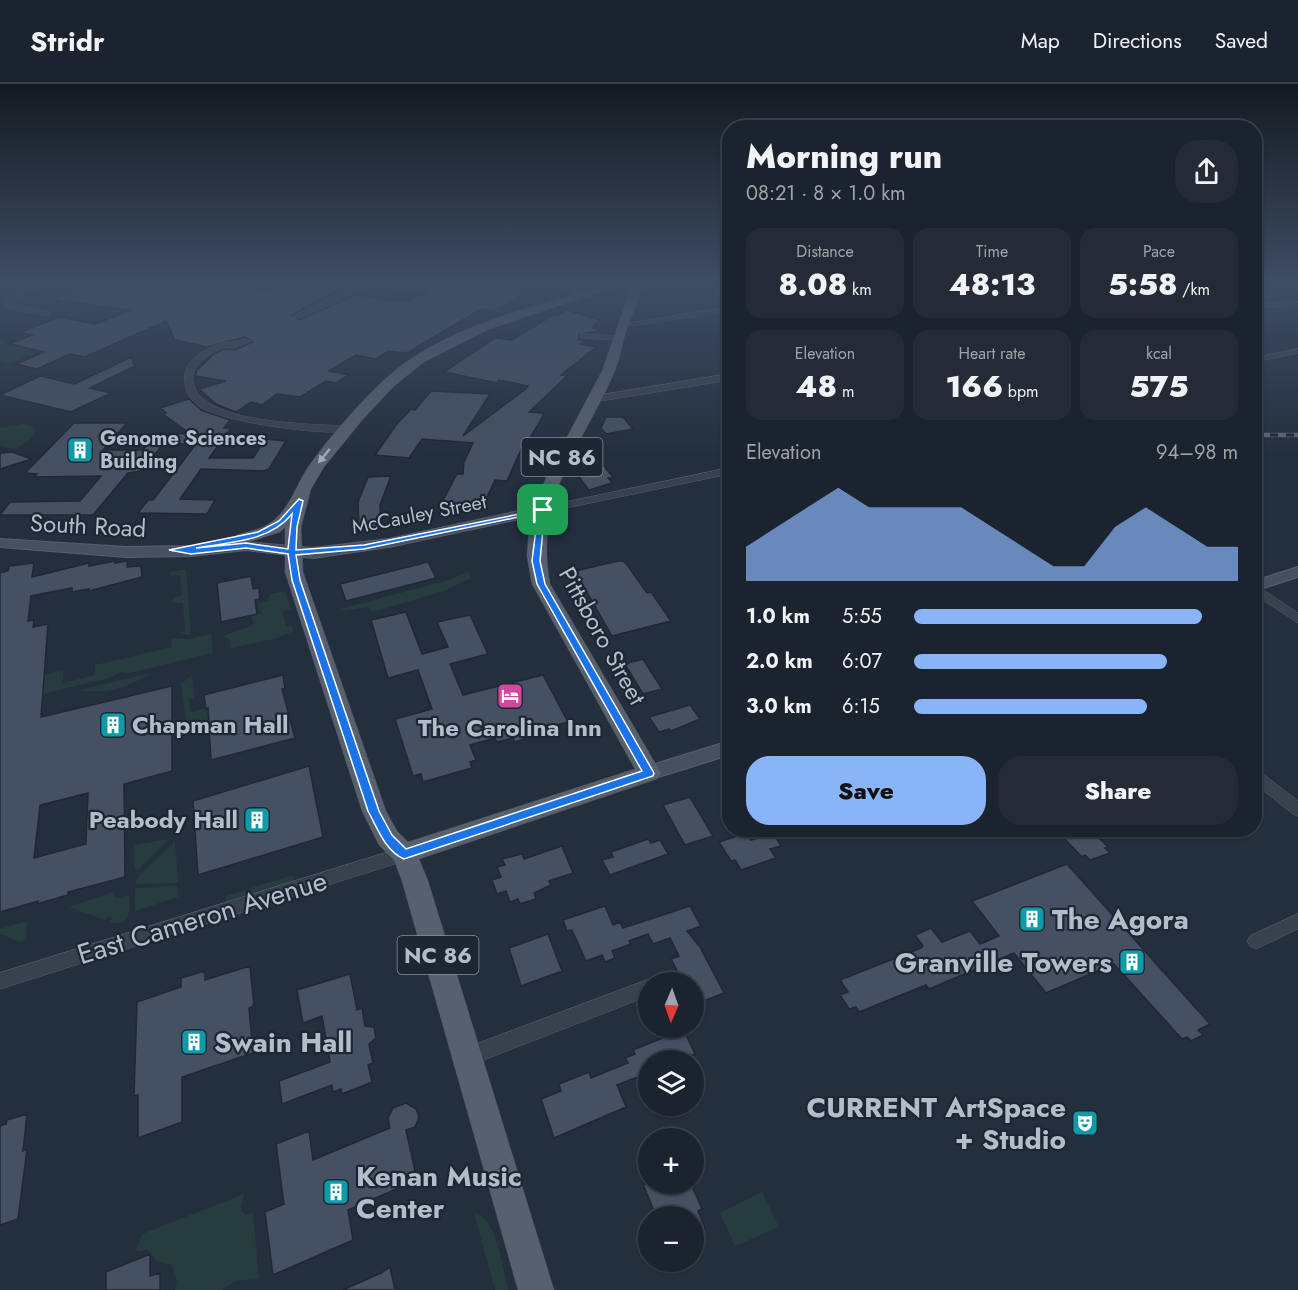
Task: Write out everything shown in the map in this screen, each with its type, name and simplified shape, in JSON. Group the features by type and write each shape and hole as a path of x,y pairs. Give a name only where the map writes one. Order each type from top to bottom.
{"main road":[{"name":"NC 86","path":"452,341 437,348 389,382 347,429 311,475 299,501 293,527 292,552 296,580 374,811 388,838 404,854 415,881 536,1290"},
{"name":"Pittsboro Street","path":"618,341 608,371 563,454 543,510 536,561 541,584 649,773"},
{"path":"243,539 274,528 299,501"},
{"name":"McCauley Street","path":"292,552 313,553 364,547 543,510"},
{"name":"South Road","path":"173,550 243,539 277,544 292,552"},
{"name":"South Road","path":"0,543 79,550 191,551 246,546 292,552"},
{"path":"1262,584 1298,572"},
{"path":"404,854 722,750"}],"street":[{"path":"244,341 234,346 221,344 198,359 187,381 188,392 194,399 219,413 242,419 347,429"},
{"path":"1262,358 1298,351"},
{"path":"594,399 722,377"},
{"name":"McCauley Street","path":"543,510 722,472"},
{"path":"1262,593 1298,619"},
{"path":"1262,781 1298,810"},
{"name":"East Cameron Avenue","path":"0,981 404,854"},
{"path":"1256,941 1298,921"},
{"path":"468,1057 638,991"}],"green space":[{"path":"0,341 35,353 8,364 0,361"},
{"path":"23,424 34,427 36,432 29,440 16,449 0,446 0,428"},
{"path":"186,569 191,635 177,633 185,631 183,603 172,603 173,598 182,595 180,575 170,576 170,572"},
{"path":"468,571 471,578 444,591 372,612 368,607 341,611 340,609 449,580"},
{"path":"285,591 291,609 282,611 286,626 291,625 294,631 277,638 228,649 231,647 230,640 223,636 254,625 251,615 263,613 259,610 258,603 268,601 270,594"},
{"path":"211,634 213,653 129,673 121,672 109,678 0,704 0,698 44,675 63,670 63,683 95,675 95,665 172,647 171,638 189,639"},
{"path":"151,673 134,683 108,691 79,690"},
{"path":"192,675 194,698 189,699 190,712 208,708 210,723 187,729 181,684"},
{"path":"169,839 139,869 135,870 134,845"},
{"path":"175,841 178,883 135,884 138,877"},
{"path":"293,875 293,881 227,901 226,896"},
{"path":"177,886 178,897 135,911 135,888"},
{"path":"113,892 116,898 129,895 128,916 122,922 110,922 112,918 108,917 105,920 69,907"},
{"path":"27,921 26,939 20,942 0,934 0,929"},
{"path":"762,1192 779,1227 735,1246 720,1213"},
{"path":"244,1194 241,1210 246,1215 253,1213 259,1279 235,1281 222,1290 175,1290 177,1280 172,1265 157,1261 147,1250 136,1251 142,1234"},
{"path":"474,1213 482,1217 494,1234 508,1290 495,1290"}],"building":[{"path":"17,341 120,341 85,357 70,354 37,369 16,364 44,352 10,344"},
{"path":"181,341 229,341 207,347"},
{"path":"427,341 407,353 389,351 376,359 356,355 329,371 348,375 336,383 326,381 300,397 277,394 262,405 251,402 236,412 216,404 199,389 226,381 195,376 197,370 214,354 224,349 235,350 253,342"},
{"path":"490,341 583,341 580,344 596,347 561,375 567,376 529,412 543,413 543,416 527,443 524,443 507,481 495,480 482,508 440,506 457,474 463,474 464,462 473,443 422,439 409,458 375,455 396,425 411,409 415,410 431,391 490,394 463,436 528,386 499,380 497,383 444,372"},
{"path":"131,357 135,366 90,388 111,393 71,412 0,395 40,376 75,384"},
{"path":"189,399 201,410 230,420 224,428 231,428 209,458 253,458 265,439 286,441 269,469 264,471 201,469 180,499 215,500 207,514 138,513 148,500 153,500 196,444 163,444 142,471 128,473 93,515 0,515 10,502 80,501 101,476 34,477 37,474 25,473 74,423 127,423 103,450 143,450 157,433 190,434 163,414 166,413 160,408"},
{"path":"606,417 623,417 633,429 606,434 601,428"},
{"path":"12,452 32,459 0,469 0,453"},
{"path":"604,466 613,477 608,478 612,483 589,490 579,477 590,475 589,469"},
{"path":"391,476 380,505 381,529 359,531 358,502 368,477"},
{"path":"127,561 127,567 141,566 142,577 89,591 89,589 72,592 72,588 31,596 28,621 34,620 33,627 48,624 41,717 172,686 172,771 124,784 125,877 68,892 68,895 37,904 38,901 0,912 0,573 8,571 9,566 34,563 32,577 89,563 89,566","holes":["88,793 86,844 34,858 40,805"]},
{"path":"623,561 628,566 647,593 651,592 671,621 612,636 575,571"},
{"path":"428,562 436,578 346,601 340,584"},
{"path":"251,576 253,589 259,588 260,599 255,600 257,614 221,622 217,583"},
{"name":"The Carolina Inn","path":"406,612 422,654 448,647 437,622 470,615 488,654 450,664 463,695 543,675 568,722 532,732 534,736 515,742 513,738 497,742 495,738 470,745 476,760 470,762 472,768 423,782 421,774 413,776 395,719 432,709 418,670 388,678 371,620"},
{"path":"643,659 662,689 643,694 625,664"},
{"path":"283,675 285,689 282,689 295,738 211,760 208,708 206,709 204,695"},
{"path":"690,705 700,719 671,731 669,729 659,732 649,717"},
{"name":"Peabody Hall","path":"309,766 323,837 198,875 193,801"},
{"path":"690,797 713,836 685,845 663,805"},
{"path":"735,837 749,837 751,840 760,837 775,837 781,846 770,849 776,858 741,870 735,860 731,861 719,842"},
{"path":"1063,837 1098,837 1108,847 1105,848 1110,853 1090,860 1085,855 1082,857"},
{"path":"648,839 651,843 660,840 668,854 610,875 602,860 613,857 611,852"},
{"path":"562,846 573,873 549,881 551,885 534,893 536,899 520,904 518,899 510,902 506,891 497,894 492,880 501,877 497,867 505,865 502,859 522,854 524,859"},
{"path":"1067,864 1210,1024 1198,1030 1203,1035 1191,1041 1187,1037 1182,1039 1114,964 1046,993 1014,953 929,989 926,985 859,1012 856,1007 849,1009 840,995 848,992 840,980 921,948 923,946 915,935 931,928 942,942 970,931 980,944 999,936 972,901"},
{"path":"605,906 613,925 620,922 623,928 690,906 701,926 687,931 700,947 724,993 704,1001 704,972 678,972 671,959 679,956 670,938 653,944 648,934 612,951 615,958 605,962 602,955 586,961 572,930 567,931 563,920"},
{"path":"548,934 562,971 521,986 509,948"},
{"name":"Swain Hall","path":"250,966 254,1006 249,1008 253,1053 182,1077 182,1122 138,1138 138,1095 134,1096 137,1002 181,987 181,978 205,971 205,980"},
{"path":"350,974 357,1010 362,1008 365,1026 374,1027 376,1038 369,1044 373,1063 368,1065 372,1082 342,1094 341,1089 333,1092 332,1085 282,1104 279,1081 330,1062 322,1016 303,1023 297,990"},
{"path":"663,1038 687,1038 693,1050 638,1050 638,1077 617,1085 626,1107 554,1138 541,1099 561,1091 559,1084 589,1072 591,1078 628,1063 625,1058 635,1054 633,1050"},
{"name":"Kenan Music Center","path":"406,1103 416,1109 419,1117 415,1127 406,1130 417,1180 348,1210 353,1240 273,1275 265,1212 284,1204 276,1144 309,1131 313,1160 390,1128 388,1118 393,1108"},
{"path":"27,1114 23,1151 27,1149 18,1219 0,1225 0,1126 6,1124 7,1120"},
{"path":"647,1194 695,1194 701,1206 652,1206"},
{"path":"150,1254 150,1276 160,1273 160,1290 106,1290 106,1272"},
{"path":"390,1267 395,1290 343,1290 381,1273"}],"railway":[{"path":"1262,435 1298,435"}],"place":[{"name":"Genome Sciences Building","path":"80,450"},
{"name":"The Carolina Inn","path":"510,696"},
{"name":"Chapman Hall","path":"113,725"},
{"name":"Peabody Hall","path":"257,820"},
{"name":"The Agora","path":"1032,919"},
{"name":"Granville Towers","path":"1132,962"},
{"name":"Swain Hall","path":"194,1042"},
{"name":"CURRENT ArtSpace + Studio","path":"1085,1123"},
{"name":"Kenan Music Center","path":"336,1192"}],"route":[{"path":"543,510 364,547 306,553 292,552 293,527 299,501 274,528 260,534 243,539 192,545 173,550 191,551 246,546 292,552 296,580 361,776 380,826 404,854 649,773 541,584 536,561 543,510"}]}
